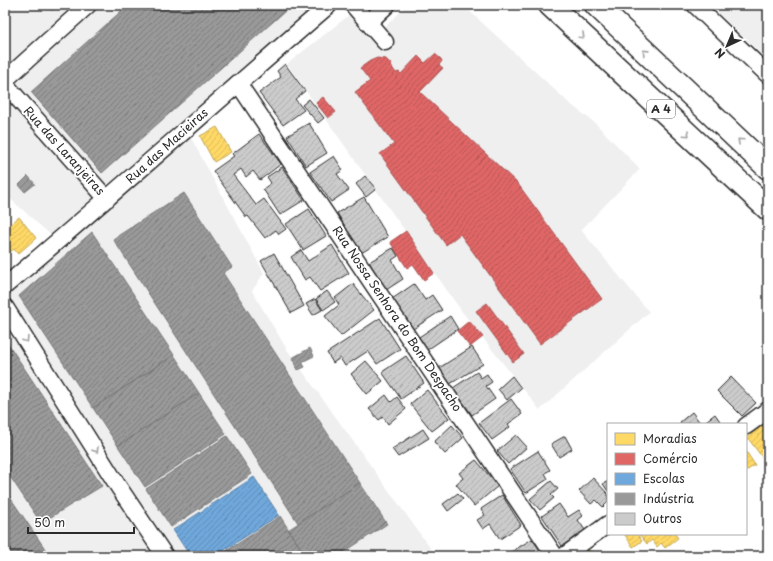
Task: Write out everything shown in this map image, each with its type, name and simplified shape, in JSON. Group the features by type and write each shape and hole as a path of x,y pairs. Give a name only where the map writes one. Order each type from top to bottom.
{"highway":[{"name":"A 4","path":"550,5 768,209"},
{"name":"A 4","path":"596,5 768,168"}],"street":[{"path":"5,80 88,5"},
{"name":"Rua das Macieiras","path":"5,286 329,5"},
{"path":"353,5 385,42"},
{"path":"368,23 387,5"},
{"path":"703,8 768,76"},
{"name":"Rua Nossa Senhora do Bom Despacho","path":"238,83 556,556"},
{"name":"Rua das Laranjeiras","path":"5,84 107,199"},
{"path":"5,307 118,486 165,556"},
{"path":"747,425 768,410"},
{"path":"564,556 607,525"}],"shaded area":[{"path":"5,5 317,5 183,123 264,273 252,291 288,351 436,556 5,556 5,298 64,247 5,194"},
{"path":"362,5 375,5 376,7 373,13 385,27 407,5 463,5 569,103 595,123 640,169 581,230 649,312 540,410 463,313 287,64"},
{"path":"720,5 768,5 768,60 718,13 718,7"}],"building: Moradias":[{"path":"217,127 231,152 214,162 200,136"},
{"path":"19,217 36,238 18,254 14,249 5,256 5,229"},
{"path":"768,422 768,465 747,437"},
{"path":"747,453 755,465 747,470"},
{"path":"625,535 638,535 642,541 633,547"},
{"path":"640,535 676,535 678,538 665,548 661,543 657,547 652,540 647,544"},
{"path":"589,550 594,556 583,556"}],"building: Comércio":[{"path":"435,54 441,59 442,61 439,65 443,68 420,92 518,184 602,299 540,344 460,234 446,245 380,154 394,144 355,92 370,81 360,68 370,61 377,58 386,59 392,65 391,66 396,73 399,72 401,74 418,56 425,63"},
{"path":"323,97 336,112 328,118 316,103"},
{"path":"406,231 434,273 424,280 413,264 407,268 390,242"},
{"path":"487,303 524,354 513,362 476,311"},
{"path":"469,321 483,337 470,347 457,331"}],"building: Escolas":[{"path":"254,477 279,515 215,556 190,556 173,530"}],"building: Indústria":[{"path":"44,5 58,5 53,10"},
{"path":"128,5 292,5 102,173 31,92"},
{"path":"28,176 35,184 25,192 19,185"},
{"path":"184,193 232,267 223,273 360,483 298,523 113,239"},
{"path":"92,232 174,355 93,408 19,296"},
{"path":"5,339 102,486 41,523 5,469"},
{"path":"310,348 314,356 302,362 305,367 298,370 292,358"},
{"path":"174,355 199,393 118,446 93,408"},
{"path":"199,393 226,434 145,487 118,446"},
{"path":"227,436 252,474 171,527 146,489"},
{"path":"360,483 387,524 338,556 306,556 288,530"},
{"path":"5,490 50,556 5,556"},
{"path":"280,516 303,552 297,556 219,556"}],"building: Outros":[{"path":"285,64 305,91 295,99 304,110 283,125 259,93 281,77 277,71"},
{"path":"309,99 324,118 318,123 302,105"},
{"path":"309,123 327,153 306,166 287,136"},
{"path":"259,134 281,164 260,180 253,171 246,177 241,169 233,175 256,205 264,199 286,229 279,234 276,230 265,238 248,216 246,217 213,171 234,156 232,154"},
{"path":"334,156 343,170 337,174 349,190 331,202 310,172"},
{"path":"282,167 304,200 280,215 263,189 271,183 267,177"},
{"path":"365,176 376,189 366,197 356,184"},
{"path":"364,197 388,237 361,253 337,213"},
{"path":"309,209 326,236 303,250 286,224"},
{"path":"332,245 349,273 320,291 310,277 305,280 291,257 301,250 308,261"},
{"path":"393,248 398,256 392,260 403,279 386,290 369,262"},
{"path":"274,253 304,306 291,313 261,261"},
{"path":"353,284 374,310 341,336 325,316 339,305 335,298"},
{"path":"414,284 425,300 432,295 442,310 413,329 392,299"},
{"path":"327,291 335,302 323,310 316,299"},
{"path":"315,299 322,310 313,315 306,304"},
{"path":"450,316 458,329 427,350 419,337"},
{"path":"380,318 400,349 377,364 368,351 345,366 340,358 333,363 327,353"},
{"path":"472,347 483,364 450,384 439,368"},
{"path":"406,356 424,383 401,399 382,372"},
{"path":"366,361 383,381 367,394 351,374"},
{"path":"477,372 481,378 487,374 492,382 486,386 495,399 472,415 453,388"},
{"path":"512,376 521,388 507,400 498,389"},
{"path":"731,377 756,403 742,416 717,391"},
{"path":"427,390 449,418 432,431 410,404"},
{"path":"386,395 391,402 397,397 406,409 388,424 383,417 379,420 369,409"},
{"path":"511,399 522,414 508,424 510,427 492,440 479,423"},
{"path":"692,412 700,423 680,423"},
{"path":"715,414 721,423 703,423"},
{"path":"452,425 463,438 445,454 434,442"},
{"path":"423,429 429,438 398,457 392,449"},
{"path":"516,435 527,447 508,464 497,451"},
{"path":"565,436 572,449 559,457 551,444"},
{"path":"538,451 550,470 545,473 548,479 526,493 510,469"},
{"path":"476,460 498,486 474,506 456,484 463,478 459,473"},
{"path":"593,478 607,493 607,503 603,507 596,500 591,504 579,491"},
{"path":"551,481 558,489 551,495 554,498 540,510 530,499"},
{"path":"607,482 607,490 603,484"},
{"path":"458,493 463,499 448,511 443,504"},
{"path":"502,495 521,525 500,539 490,524 483,529 477,520 485,515 481,509"},
{"path":"559,504 568,517 579,510 583,516 578,520 585,530 562,546 542,516"},
{"path":"532,539 542,553 538,556 514,556 511,552"}]}
